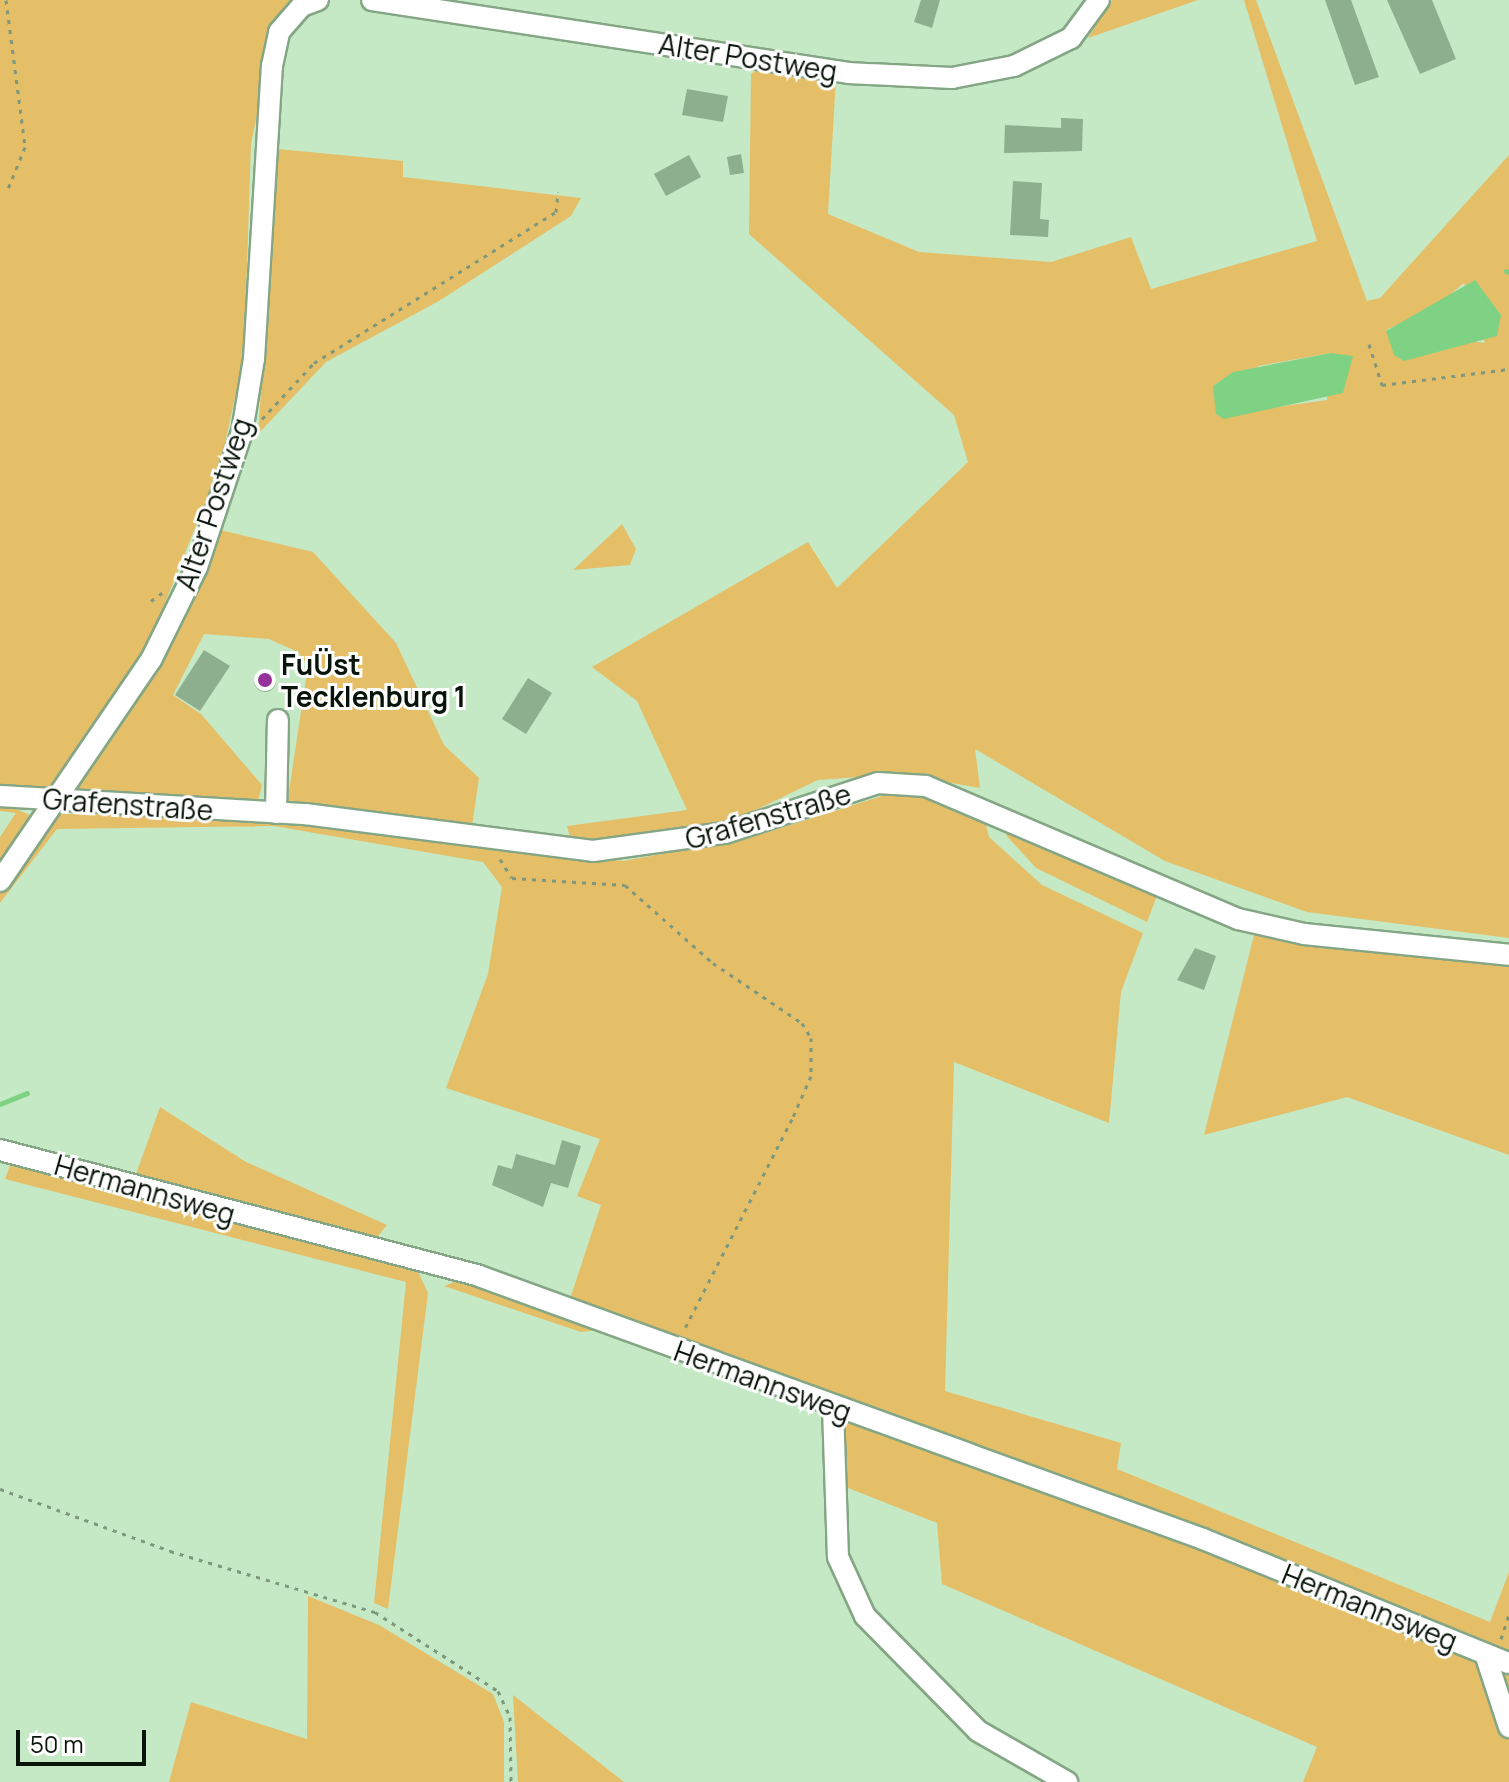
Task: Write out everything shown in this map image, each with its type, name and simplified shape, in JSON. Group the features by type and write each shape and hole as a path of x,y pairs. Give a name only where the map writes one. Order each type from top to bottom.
{"street":[{"name":"Alter Postweg","path":"0,881 151,660 197,567 242,432 254,359 272,66 279,32 302,6 318,0"},
{"name":"Alter Postweg","path":"372,0 848,73 952,78 1014,66 1071,38 1099,0"},
{"path":"276,813 278,720"},
{"name":"Grafenstraße","path":"0,796 276,813 593,851 657,847 878,783 926,786 1238,919 1304,934 1509,955"},
{"name":"Hermannsweg","path":"0,1150 479,1276 833,1408 1203,1539 1498,1666"},
{"path":"833,1408 838,1557 865,1616 915,1675 978,1731 1067,1782"},
{"path":"1498,1666 1509,1727"}],"path":[{"path":"6,0 25,147 7,191"},
{"path":"242,432 271,413 314,363 556,212 558,192"},
{"path":"1369,344 1382,385 1509,369"},
{"path":"502,839 500,868 512,878 625,885 713,963 802,1023 811,1038 811,1076 678,1340"},
{"path":"0,1489 170,1551 375,1612 498,1691 510,1717 511,1782"},
{"path":"1498,1666 1509,1614"}],"shaded area":[{"path":"0,0 299,0 274,32 251,144 244,356 220,466 148,645 58,783 45,789 0,786"},
{"path":"1112,0 1198,0 1088,38"},
{"path":"1244,0 1256,0 1367,301 1380,298 1509,155 1509,938 1307,912 1165,861 975,749 980,788 900,774 818,780 735,820 659,838 571,841 567,826 687,810 637,701 592,667 808,542 837,588 968,462 954,415 749,234 751,74 762,66 836,78 828,214 919,252 1051,262 1131,237 1151,289 1317,241","holes":["1464,283 1485,343 1386,330 1434,308","1331,353 1327,400 1233,413 1258,366"]},
{"path":"278,149 403,161 403,177 581,198 571,216 439,301 326,362 258,434"},
{"path":"1475,280 1501,315 1497,336 1404,361 1394,355 1386,331"},
{"path":"1331,353 1353,356 1343,393 1224,419 1216,414 1213,386 1233,372"},
{"path":"622,524 636,549 630,565 573,570"},
{"path":"220,530 313,552 396,643 444,745 479,778 472,826 287,804 308,666 298,652 269,639 204,634 173,695 201,714 262,785 258,801 76,790 171,644"},
{"path":"901,790 982,809 989,837 1042,885 1143,933 1121,992 1109,1123 954,1062 945,1391 1121,1443 1117,1469 1490,1622 1509,1572 1509,1782 1303,1782 1317,1747 942,1584 937,1523 843,1486 840,1428 851,1420 947,1451 946,1433 570,1299 601,1205 577,1196 600,1139 446,1088 488,974 502,887 483,862 274,826 57,829 0,903 0,892 48,818 61,814 253,815 623,861 746,839"},
{"path":"0,802 30,815 0,871 0,837 16,813 0,811"},
{"path":"1010,826 1158,893 1147,922 1036,868 1006,835"},
{"path":"1255,931 1509,964 1509,1155 1347,1097 1204,1135"},
{"path":"160,1107 246,1162 387,1225 374,1241 135,1177"},
{"path":"11,1163 415,1265 428,1293 388,1609 374,1603 406,1282 5,1179"},
{"path":"465,1278 607,1329 581,1332 444,1286"},
{"path":"308,1596 379,1625 493,1694 504,1722 504,1782 169,1782 191,1702 307,1739"},
{"path":"513,1695 624,1782 518,1782"}],"building":[{"path":"921,0 940,0 932,28 914,22"},
{"path":"1325,0 1351,0 1379,77 1355,85"},
{"path":"1387,0 1432,0 1456,59 1420,74"},
{"path":"687,89 728,96 723,122 682,115"},
{"path":"1061,118 1083,119 1082,151 1004,153 1005,125 1061,128"},
{"path":"741,154 744,173 730,175 727,157"},
{"path":"689,155 701,177 666,196 654,174"},
{"path":"1013,181 1042,183 1040,219 1049,220 1048,237 1010,235"},
{"path":"204,650 230,666 200,711 175,695"},
{"name":"FuÜst Tecklenburg 1","path":"261,670 269,670 276,681 269,692 261,692 254,685 254,677"},
{"path":"528,678 552,693 526,734 502,719"},
{"path":"1195,948 1216,956 1204,990 1177,980"},
{"path":"562,1140 581,1146 568,1188 551,1183 543,1207 492,1185 498,1165 512,1169 516,1154 555,1165"}],"waterway":[{"path":"0,1104 27,1093"}],"place":[{"name":"FuÜst Tecklenburg 1","path":"265,680"}]}
